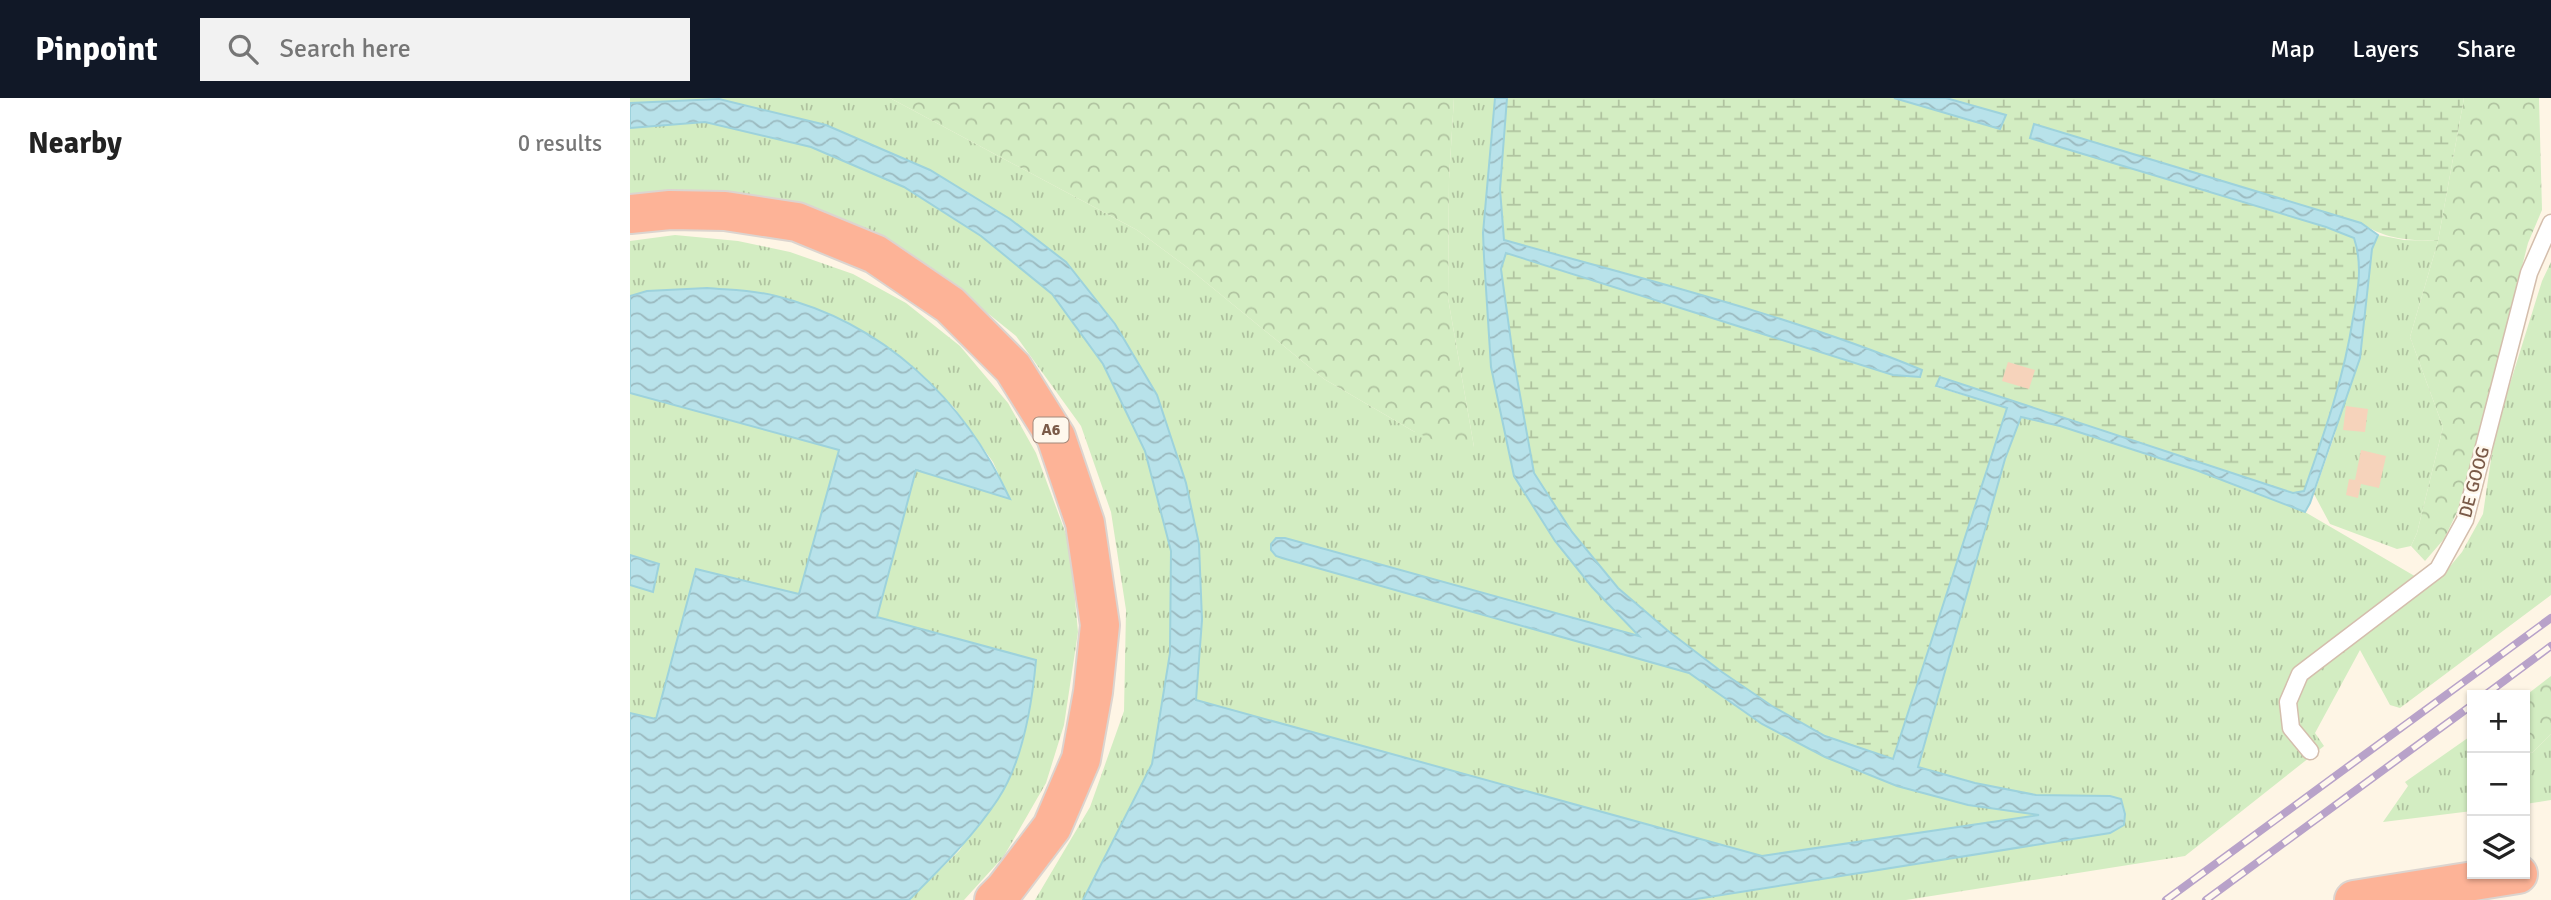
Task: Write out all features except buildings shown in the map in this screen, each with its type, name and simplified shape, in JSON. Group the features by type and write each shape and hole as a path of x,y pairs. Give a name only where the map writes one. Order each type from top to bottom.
{"highway":[{"name":"A6","path":"630,214 670,210 725,211 797,222 875,254 950,305 1013,368 1056,437 1085,523 1100,625 1093,692 1080,759 1052,827 994,900"},
{"path":"2530,872 2551,868"},
{"path":"2354,900 2486,879"}],"lane":[{"name":"DE GOOG","path":"2309,751 2291,728 2288,702 2300,674 2438,569 2465,520 2529,273 2551,223"}],"green space":[{"path":"630,98 890,98 1137,230 1192,271 1324,379 1413,431 1474,447 1448,298 1449,179 1454,98 1495,98 1483,233 1491,367 1592,587 1640,637 1285,538 1282,558 1689,673 1762,724 1825,757 1897,786 1968,805 2043,815 1762,856 1196,700 1202,620 1199,544 1186,483 1157,395 1066,262 1010,219 930,170 719,99 630,103"},
{"path":"890,98 1454,98 1449,179 1448,298 1474,447 1465,454 1413,431 1324,379 1192,271 1137,230"},
{"path":"1507,98 1894,98 2000,129 2006,115 1946,98 2464,98 2438,241 2389,236 2361,223 2034,124 2030,138 2326,227 2354,238 2358,265 2358,296 2353,330 2335,400 2304,491 2293,493 1940,377 1936,387 2007,408 1893,760 1825,736 1772,706 1722,672 1618,588 1572,532 1534,473 1501,269 1505,253 1893,375 1919,377 1921,369 1645,279 1504,240 1500,189"},
{"path":"2464,98 2539,98 2542,210 2528,243 2462,502 2444,539 2425,561 2411,546 2417,533 2443,427 2410,337 2438,241"},
{"path":"705,122 811,147 904,187 981,236 1052,294 1103,364 1145,451 1171,551 1170,653 1152,764 1083,900 1035,900 1090,807 1124,711 1126,610 1111,512 1081,426 1016,336 949,282 874,233 630,201 630,128"},
{"path":"675,235 738,241 790,252 853,274 906,303 960,346 1008,403 1036,453 1070,545 1078,632 1064,725 1046,783 1004,856 964,900 909,900 960,850 1023,742 1036,660 877,618 916,470 1009,498 993,462 953,406 647,291 630,296 630,241"},
{"path":"2378,235 2404,240 2438,241 2410,337 2443,427 2417,533 2411,546 2397,549 2330,524 2314,494 2335,434 2372,249"},
{"path":"2551,262 2551,595 2400,708 2390,705 2360,650 2315,733 2324,746 2185,856 1906,900 1690,900 2110,833 2121,800 2110,796 2036,795 1975,783 1918,767 2005,459 2021,416 2196,470 2305,512 2430,585 2441,577 2462,552 2483,514 2495,432 2542,281"},
{"path":"630,393 839,449 799,595 696,569 656,719 630,713 630,585 653,592 659,564 630,555"},
{"path":"2551,676 2551,734 2532,753 2530,752 2530,692"},
{"path":"2551,734 2551,800 2530,803 2530,752"},
{"path":"2467,739 2467,812 2383,822 2408,786 2405,782"}],"water":[{"path":"1495,98 1507,98 1500,189 1504,240 1768,315 1922,370 1920,377 1893,375 1506,253 1501,269 1534,473 1572,532 1618,588 1722,672 1772,706 1825,736 1893,759 2007,408 1936,386 1940,377 2293,493 2304,491 2344,362 2359,278 2354,238 2326,227 2030,138 2034,124 2361,223 2378,235 2372,249 2360,358 2305,512 2196,470 2060,426 2021,417 2005,459 1918,767 1975,783 2036,795 2110,796 2121,799 2125,814 2124,825 2110,833 1690,900 1083,900 1152,764 1170,653 1171,551 1145,451 1103,364 1052,294 981,236 904,187 811,147 705,122 630,128 630,103 719,99 826,125 930,170 1010,219 1066,262 1115,324 1157,395 1186,483 1199,544 1202,620 1196,700 1762,856 2039,815 1968,805 1897,786 1825,757 1762,724 1689,673 1282,558 1271,550 1271,544 1276,538 1285,538 1639,636 1592,587 1555,541 1514,476 1491,367 1484,257 1483,233"},
{"path":"1894,98 1946,98 2006,115 2000,129"},
{"path":"707,288 768,294 815,308 852,325 885,346 916,370 944,398 969,429 1010,499 916,470 877,617 1036,660 1025,732 1007,784 967,839 909,900 630,900 630,713 656,719 696,569 799,594 839,450 630,393 630,296 647,291"},
{"path":"630,555 659,564 653,592 630,585"}],"railway":[{"path":"2166,900 2551,618"},
{"path":"2492,690 2551,646"},
{"path":"2206,900 2467,709"}]}
